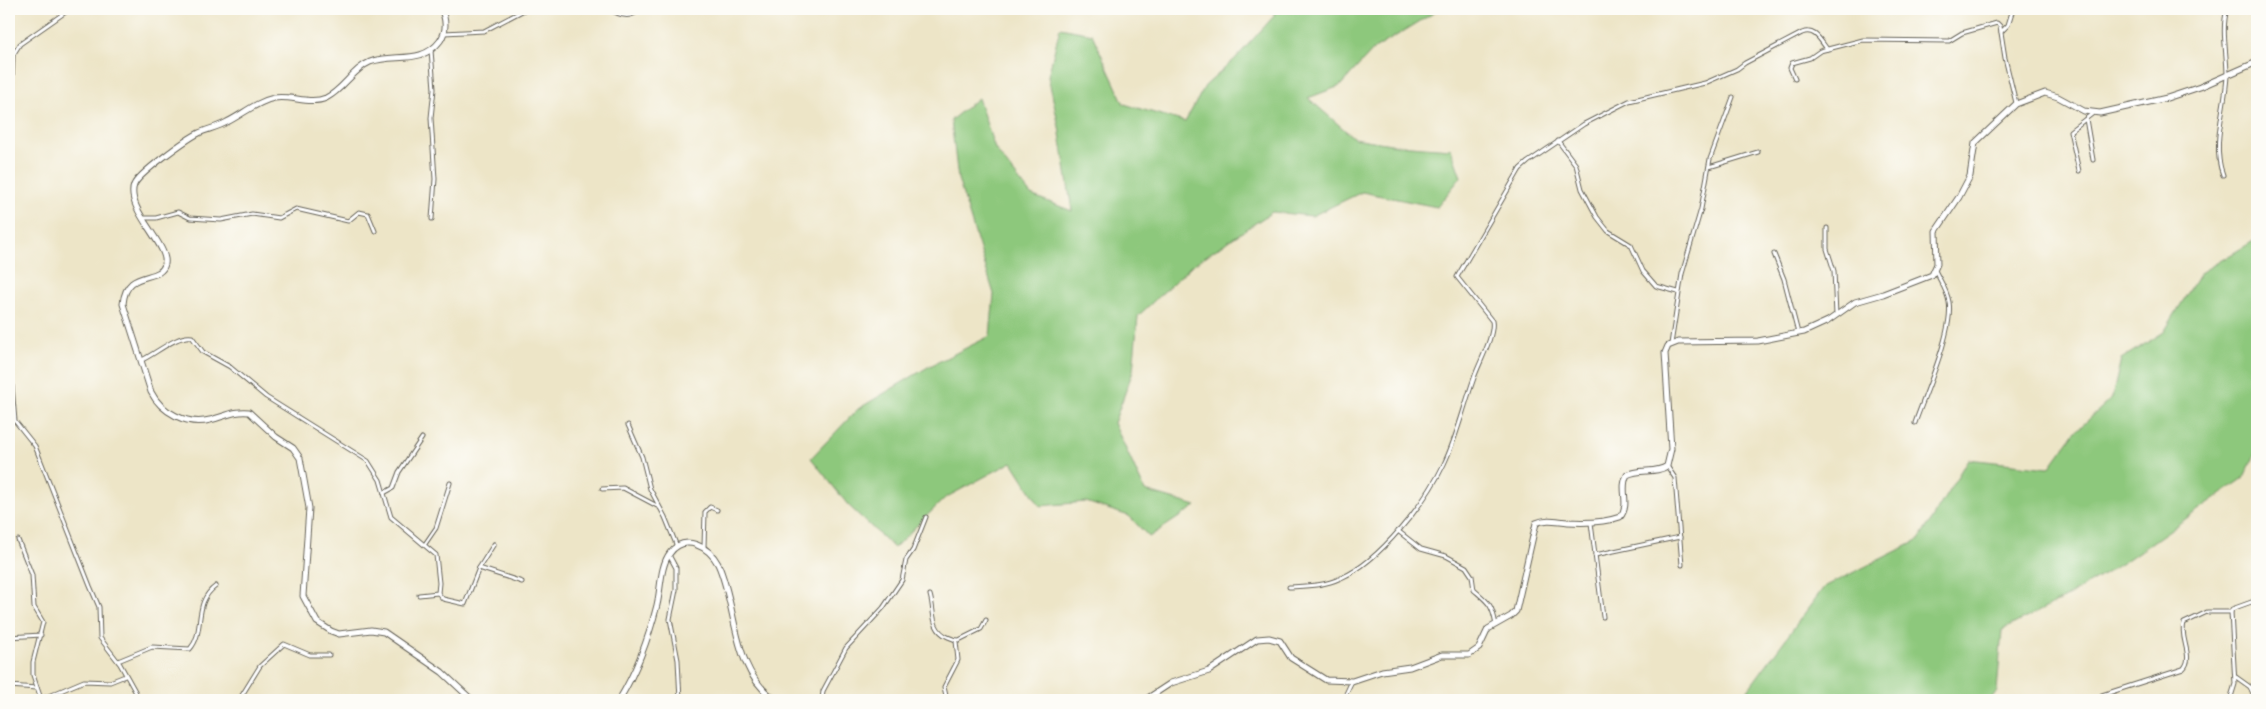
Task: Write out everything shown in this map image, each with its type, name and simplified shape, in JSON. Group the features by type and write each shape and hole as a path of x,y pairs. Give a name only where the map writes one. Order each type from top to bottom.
{"street":[{"path":"9,246 13,208 10,161 13,55 20,44 70,9"},
{"path":"440,9 444,19 444,33 431,49 412,58 369,63 327,98 317,101 285,97 264,101 226,123 197,134 175,148 137,180 134,194 142,218 160,246 165,262 162,269 156,273 134,280 127,286 123,304 127,322 156,402 167,410 194,422 209,421 235,412 248,412 276,437 297,452 304,474 310,508 303,596 306,606 317,622 331,632 339,634 371,630 384,632 442,672 472,700"},
{"path":"444,33 484,31 526,9"},
{"path":"609,9 628,16 634,15 641,9"},
{"path":"2001,32 2008,25 2013,9"},
{"path":"2223,175 2220,168 2220,149 2227,76 2225,21 2227,9"},
{"path":"1795,79 1790,68 1792,63 1810,58 1827,49 1867,39 1949,41 1962,33 1997,23 2001,32 2016,104"},
{"path":"1289,587 1316,586 1341,578 1359,567 1398,532 1421,503 1444,465 1478,363 1493,328 1488,315 1457,277 1520,169 1584,124 1629,101 1713,79 1737,69 1807,31 1816,34 1827,49"},
{"path":"431,49 434,89 431,118 434,179 432,219"},
{"path":"2078,171 2070,131 2092,114 2167,98 2227,76 2257,62"},
{"path":"1682,565 1675,478 1667,466 1671,449 1665,349 1671,344 1758,340 1798,333 1816,328 1855,302 1925,278 1935,270 1937,264 1936,231 1960,197 1970,176 1975,143 2016,104 2038,94 2049,94 2092,114"},
{"path":"1671,344 1678,292 1688,248 1701,209 1709,167 1721,125 1733,96"},
{"path":"2086,118 2093,160"},
{"path":"1558,141 1576,165 1582,189 1597,217 1608,232 1631,246 1643,271 1656,286 1678,292"},
{"path":"1709,167 1758,152"},
{"path":"142,218 156,218 178,212 190,218 221,220 252,214 279,218 296,209 348,221 359,212 368,214 375,231"},
{"path":"1827,228 1827,249 1834,271 1836,316"},
{"path":"1774,254 1784,279 1798,333"},
{"path":"1915,423 1946,336 1950,311 1946,290 1935,270"},
{"path":"141,361 185,336 192,337 203,352 230,367 266,397 363,456 373,466 391,517 436,555 439,583 438,593 443,599 461,605 465,604 479,568 494,544"},
{"path":"9,351 15,421 34,446 99,607 100,638 118,661 140,700"},
{"path":"628,425 642,457 650,489 676,544 675,548"},
{"path":"384,494 393,488 399,472 422,438"},
{"path":"1145,700 1172,683 1209,671 1253,641 1262,638 1280,641 1291,658 1326,680 1352,681 1382,671 1410,667 1442,655 1470,655 1479,648 1488,630 1512,616 1516,611 1536,523 1548,519 1590,522 1612,520 1624,512 1626,505 1624,486 1627,475 1636,471 1661,469 1667,466"},
{"path":"425,544 436,528 450,483"},
{"path":"602,489 623,488 660,507"},
{"path":"704,547 705,512 708,507 717,510"},
{"path":"822,700 823,691 846,648 882,608 902,580 906,560 913,550 926,517"},
{"path":"1590,522 1603,617"},
{"path":"1398,532 1421,549 1446,556 1466,567 1472,576 1474,590 1488,601 1492,608 1496,625"},
{"path":"1595,555 1680,537"},
{"path":"18,540 32,575 34,607 43,622 33,662 33,675 40,700 84,681 110,682 125,676"},
{"path":"619,700 633,674 653,620 669,555 675,548 685,543 694,543 704,547 716,560 720,568 742,652 748,666 759,684 776,700"},
{"path":"669,555 676,568 676,590 670,619 678,660 680,700"},
{"path":"479,568 522,582"},
{"path":"118,661 152,647 190,649 197,638 198,619 205,598 216,586"},
{"path":"419,595 438,593"},
{"path":"930,595 936,626 945,636 956,641 974,634 984,625 986,620"},
{"path":"2230,700 2235,691 2231,612 2232,609 2257,600"},
{"path":"2102,695 2183,669 2188,660 2182,629 2184,623 2208,612 2231,612"},
{"path":"9,637 41,635"},
{"path":"947,700 944,687 958,660 956,641"},
{"path":"239,700 260,666 284,644 310,655 329,655"},
{"path":"2235,676 2250,687 2256,700"},
{"path":"1343,700 1352,681"},
{"path":"9,686 37,688"}],"green space":[{"path":"1274,9 1440,9 1373,50 1340,86 1308,98 1354,138 1397,145 1451,149 1461,177 1437,207 1362,192 1312,216 1272,212 1191,266 1138,316 1133,371 1114,423 1145,491 1196,506 1149,537 1129,516 1086,502 1040,506 1012,462 945,498 894,548 848,505 811,458 858,409 928,367 990,336 994,294 958,179 951,120 978,98 995,149 1031,195 1072,211 1059,127 1048,76 1060,28 1092,34 1124,104 1185,122 1205,86 1235,59 1274,16"},
{"path":"2257,239 2257,450 2244,478 2124,562 2065,598 2002,630 1997,691 1990,700 1745,700 1747,691 1824,587 1919,540 1968,459 2049,468 2075,432 2112,398 2121,359 2164,332 2200,273"}]}
